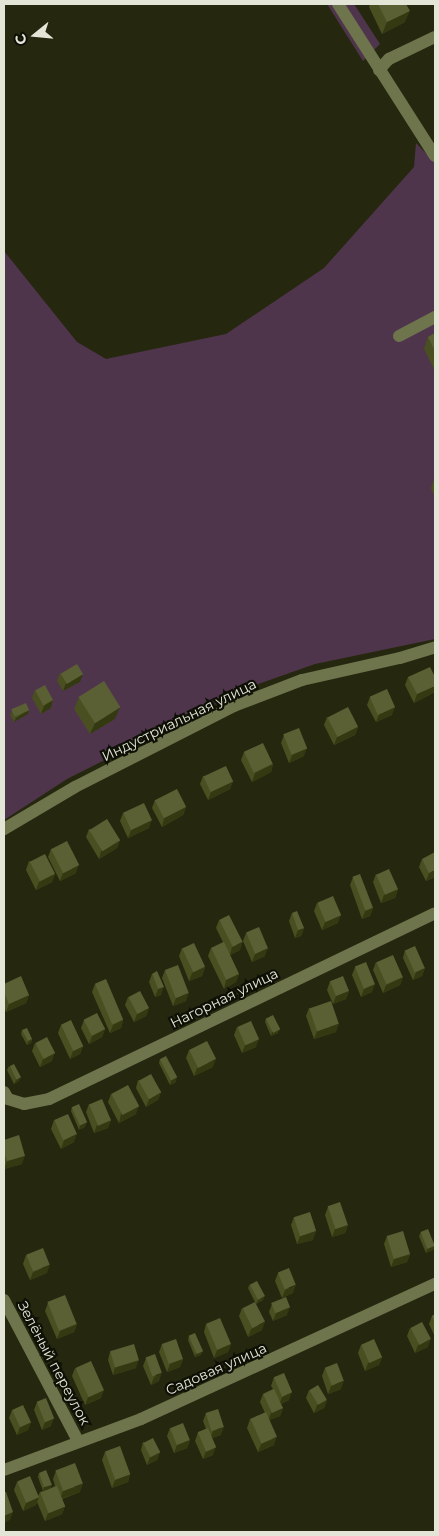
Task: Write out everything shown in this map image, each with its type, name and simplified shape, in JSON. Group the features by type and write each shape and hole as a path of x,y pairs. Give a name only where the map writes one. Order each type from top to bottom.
{"street":[{"path":"338,4 435,156"},
{"path":"379,70 389,59 435,37"},
{"path":"399,336 435,317"},
{"name":"Индустриальная улица","path":"4,829 75,787 234,706 302,680 400,658 435,647"},
{"name":"Нагорная улица","path":"4,1092 8,1098 24,1104 50,1099 435,913"},
{"name":"Садовая улица","path":"4,1470 141,1419 435,1284"},
{"name":"Зелёный переулок","path":"4,1300 78,1441"}],"shaded area":[{"path":"327,4 354,4 380,44 363,61"},
{"path":"416,143 435,163 435,639 315,664 247,688 67,779 4,820 4,251 77,342 106,359 226,334 324,268 414,167"}],"building":[{"path":"378,4 406,4 410,11 387,22"},
{"path":"435,333 435,351 428,337"},
{"path":"77,664 83,674 67,684 61,674"},
{"path":"430,667 435,677 435,686 417,694 408,677"},
{"path":"104,681 120,707 95,723 79,697"},
{"path":"45,685 53,700 43,705 35,690"},
{"path":"387,689 395,707 378,715 370,697"},
{"path":"26,703 29,710 14,717 11,709"},
{"path":"348,707 358,727 337,737 328,717"},
{"path":"299,728 307,748 291,755 283,734"},
{"path":"263,743 273,764 254,773 244,752"},
{"path":"226,766 233,781 211,792 203,777"},
{"path":"177,789 186,807 164,818 155,800"},
{"path":"144,803 152,820 131,830 123,813"},
{"path":"107,819 120,840 102,851 89,830"},
{"path":"67,841 79,865 63,873 51,849"},
{"path":"435,852 435,870 429,873 422,859"},
{"path":"45,854 55,874 40,881 30,862"},
{"path":"389,869 398,889 385,895 376,875"},
{"path":"360,874 373,908 365,910 353,877"},
{"path":"333,896 341,915 326,922 317,903"},
{"path":"297,911 304,928 298,930 292,913"},
{"path":"229,915 243,942 233,947 219,920"},
{"path":"259,927 268,948 255,954 246,932"},
{"path":"224,942 239,974 226,980 211,948"},
{"path":"194,943 205,967 193,972 182,948"},
{"path":"415,946 425,968 415,972 405,950"},
{"path":"393,955 403,977 386,984 377,962"},
{"path":"366,962 375,984 364,989 355,966"},
{"path":"178,965 189,993 176,998 165,970"},
{"path":"157,971 164,987 158,989 152,974"},
{"path":"21,976 29,995 9,1004 4,992 4,984"},
{"path":"343,976 349,991 336,996 330,981"},
{"path":"106,979 123,1020 112,1024 95,984"},
{"path":"140,991 149,1008 137,1014 129,997"},
{"path":"331,1001 339,1024 317,1031 309,1008"},
{"path":"97,1013 105,1029 92,1036 84,1020"},
{"path":"273,1015 280,1029 273,1033 266,1019"},
{"path":"71,1020 83,1046 73,1051 61,1025"},
{"path":"251,1021 259,1039 245,1045 237,1027"},
{"path":"27,1028 32,1039 28,1041 22,1030"},
{"path":"47,1037 55,1053 44,1059 35,1043"},
{"path":"207,1041 216,1059 198,1068 189,1050"},
{"path":"166,1056 177,1077 171,1080 160,1059"},
{"path":"14,1064 21,1077 17,1080 10,1066"},
{"path":"151,1074 161,1092 149,1099 139,1081"},
{"path":"128,1085 139,1106 122,1115 111,1094"},
{"path":"102,1099 111,1120 98,1126 89,1104"},
{"path":"79,1104 87,1122 80,1126 72,1107"},
{"path":"68,1114 77,1134 63,1140 54,1120"},
{"path":"19,1135 25,1156 7,1161 4,1152 4,1140"},
{"path":"340,1202 348,1225 336,1229 328,1206"},
{"path":"310,1212 316,1231 300,1236 294,1217"},
{"path":"428,1229 435,1246 427,1249 421,1232"},
{"path":"403,1231 410,1254 394,1259 387,1236"},
{"path":"43,1248 50,1265 33,1271 26,1255"},
{"path":"289,1268 296,1285 285,1289 278,1272"},
{"path":"257,1281 265,1296 258,1300 250,1285"},
{"path":"65,1295 77,1324 59,1331 47,1302"},
{"path":"286,1297 290,1307 275,1313 271,1303"},
{"path":"255,1302 265,1322 253,1328 243,1308"},
{"path":"220,1318 231,1344 217,1350 206,1324"},
{"path":"422,1322 431,1339 419,1345 411,1328"},
{"path":"195,1333 203,1351 197,1354 189,1336"},
{"path":"176,1339 183,1359 169,1364 162,1344"},
{"path":"374,1339 382,1357 369,1363 361,1345"},
{"path":"134,1344 139,1360 115,1368 110,1351"},
{"path":"155,1354 162,1373 152,1376 146,1357"},
{"path":"91,1361 104,1390 88,1397 75,1368"},
{"path":"337,1363 344,1381 332,1385 325,1368"},
{"path":"284,1373 292,1392 282,1397 274,1377"},
{"path":"318,1385 327,1400 318,1405 309,1390"},
{"path":"274,1389 283,1408 272,1413 263,1394"},
{"path":"46,1398 54,1418 45,1422 37,1402"},
{"path":"23,1405 31,1422 20,1427 12,1410"},
{"path":"218,1409 224,1427 212,1431 206,1413"},
{"path":"266,1412 277,1437 261,1444 250,1419"},
{"path":"183,1423 190,1440 177,1445 170,1428"},
{"path":"208,1428 216,1447 206,1452 198,1432"},
{"path":"153,1438 160,1452 150,1457 143,1443"},
{"path":"120,1446 130,1474 115,1480 105,1451"},
{"path":"75,1463 83,1484 63,1491 55,1471"},
{"path":"46,1470 52,1485 44,1487 39,1473"},
{"path":"30,1476 39,1497 26,1503 17,1481"},
{"path":"57,1486 65,1506 49,1513 40,1493"},
{"path":"4,1492 6,1492 13,1512 4,1516"}]}
